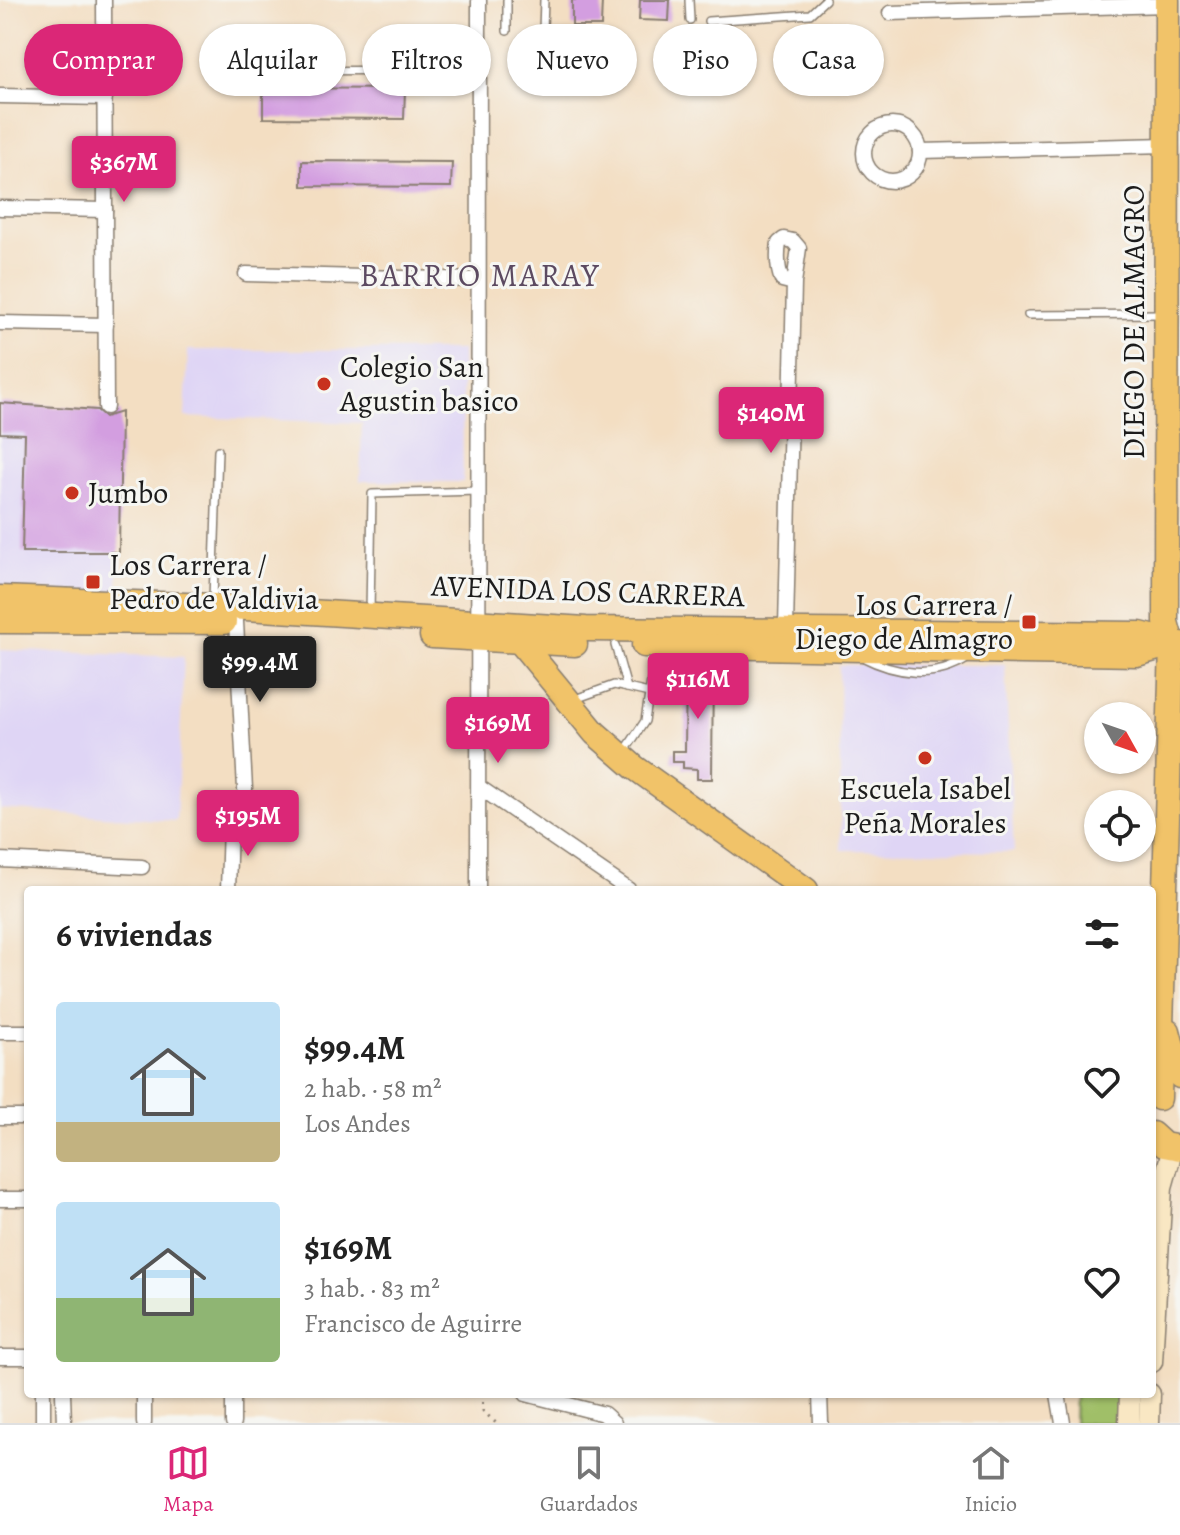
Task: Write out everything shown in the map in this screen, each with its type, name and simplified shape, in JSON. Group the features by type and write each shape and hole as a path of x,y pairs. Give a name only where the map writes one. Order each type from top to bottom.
{"main road":[{"name":"DIEGO DE ALMAGRO","path":"1164,1100 1162,997 1177,638 1166,622 1171,301 1167,2"},
{"name":"AVENIDA LOS CARRERA","path":"0,598 370,615 479,631 521,643 1137,654 1177,638"},
{"name":"AVENIDA LOS CARRERA","path":"0,621 236,622 479,631 786,628 1140,634 1177,638"},
{"path":"521,643 571,700 595,733 621,756 800,886"},
{"name":"DIEGO DE ALMAGRO","path":"1162,997 1175,1038 1180,1076"},
{"path":"1156,1139 1176,1148 1162,1187 1156,1292"},
{"path":"1129,1423 1130,1398"},
{"path":"1149,1423 1150,1398"}],"street":[{"path":"104,0 106,407"},
{"path":"479,0 479,24"},
{"path":"890,13 1053,4 1167,2"},
{"path":"0,96 105,98"},
{"path":"478,886 479,96"},
{"path":"920,151 1167,145"},
{"path":"0,208 105,210"},
{"path":"246,274 478,280"},
{"path":"786,628 794,283"},
{"path":"0,323 106,325"},
{"path":"236,622 245,789"},
{"path":"479,787 623,886"},
{"path":"228,886 230,825"},
{"path":"0,860 142,867"},
{"path":"0,1032 24,1032"},
{"path":"0,1117 24,1117"},
{"path":"0,1199 24,1199"},
{"path":"0,1357 24,1357"},
{"path":"43,1398 43,1423"},
{"path":"63,1398 64,1423"},
{"path":"144,1398 144,1423"},
{"path":"233,1398 233,1423"},
{"path":"542,1398 604,1414 614,1423"},
{"path":"820,1398 821,1423"},
{"path":"1059,1398 1063,1423"}],"lane":[{"path":"507,0 507,24"},
{"path":"543,24 544,0"},
{"path":"689,0 690,20"},
{"path":"708,21 810,14 825,0"},
{"path":"1028,315 1171,301"},
{"path":"213,606 218,450"},
{"path":"370,615 372,494 478,491"},
{"path":"615,645 627,688"},
{"path":"621,756 645,721 651,681 680,646"},
{"path":"571,700 614,685 649,693"}],"path":[{"path":"482,1398 483,1411 496,1423"}],"shaded area":[{"name":"Colegio San Agustin basico","path":"188,350 462,350 463,482 360,481 362,423 185,417"},
{"name":"Jumbo","path":"0,403 121,412 118,593 0,589"},
{"path":"0,650 184,657 176,821 0,809"},
{"name":"Escuela Isabel Peña Morales","path":"839,665 1005,665 1014,852 841,850"}],"green space":[{"path":"1075,1398 1122,1398 1120,1423 1074,1423"}],"building":[{"path":"572,0 602,0 601,24 572,24"},
{"path":"640,0 670,0 669,21 639,20"},
{"path":"346,89 362,89 362,96 405,96 404,119 263,118 263,96 346,96"},
{"path":"302,161 452,162 451,187 302,186"},
{"name":"Jumbo","path":"0,403 97,410 105,417 121,412 119,552 22,552 25,434 0,433"},
{"path":"686,664 713,664 712,779 697,779 697,769 683,768 683,762 672,762 672,751 685,751"}],"place":[{"name":"Colegio San Agustin basico","path":"324,384"},
{"name":"Jumbo","path":"72,493"},
{"name":"Los Carrera / Pedro de Valdivia","path":"93,582"},
{"name":"Los Carrera / Diego de Almagro","path":"1029,622"},
{"name":"Escuela Isabel Peña Morales","path":"925,758"}],"district":[{"name":"BARRIO MARAY","path":"480,275"}]}
